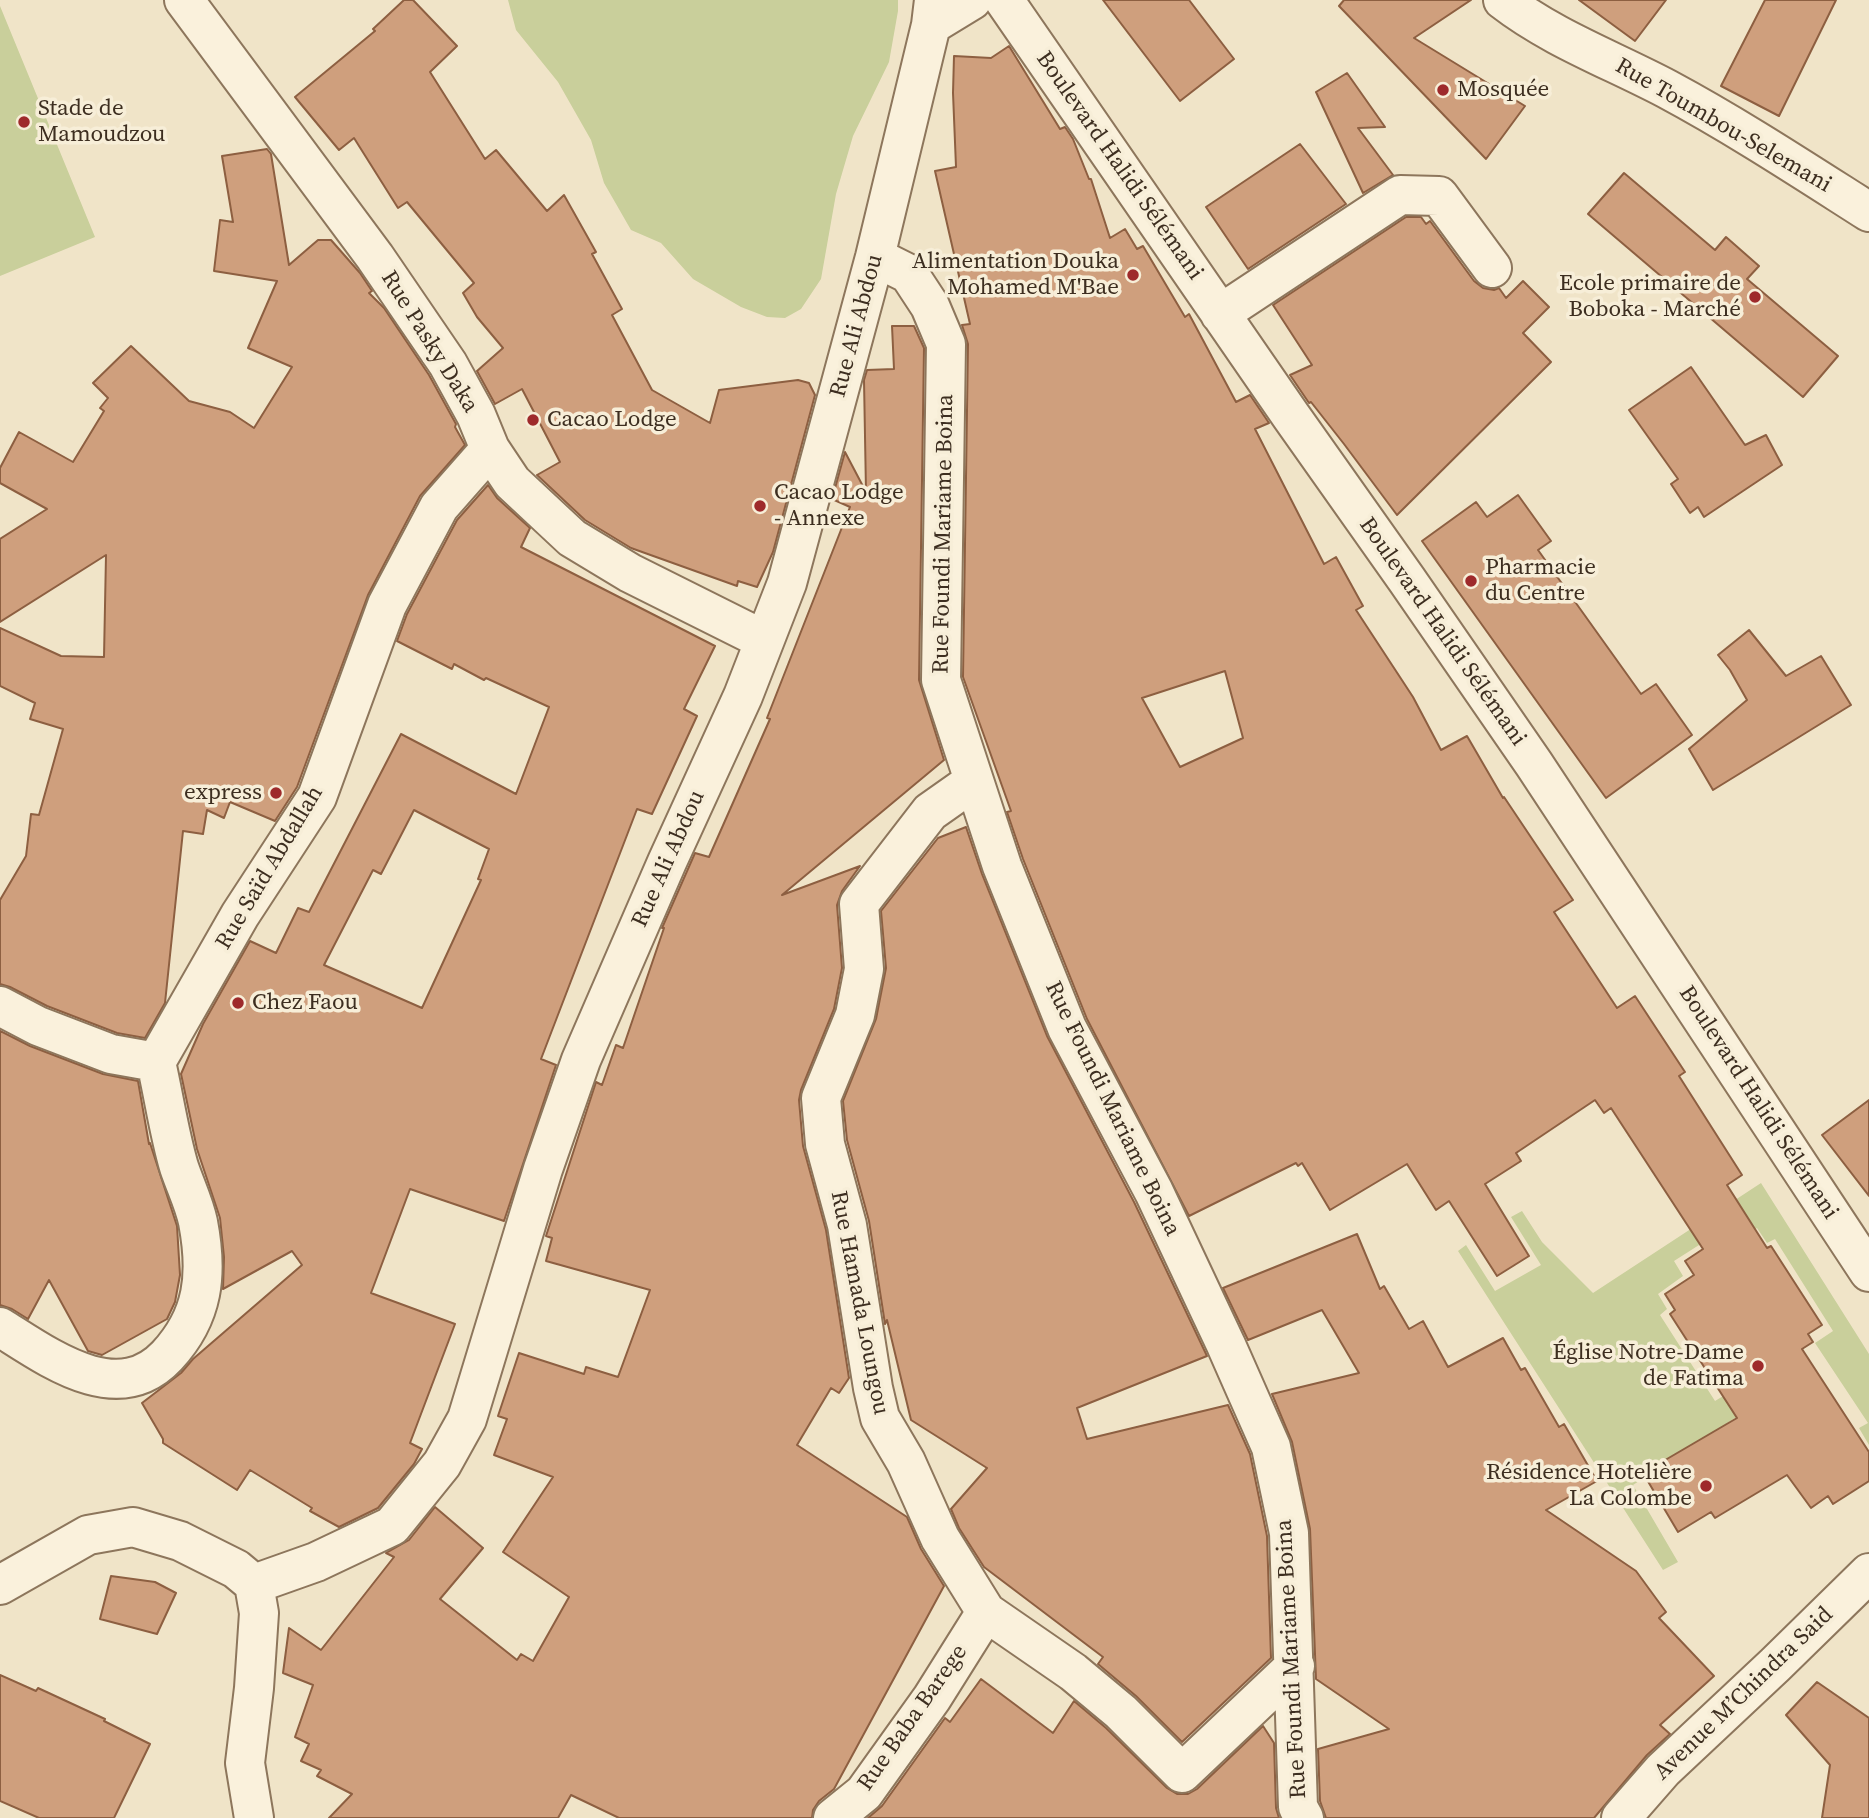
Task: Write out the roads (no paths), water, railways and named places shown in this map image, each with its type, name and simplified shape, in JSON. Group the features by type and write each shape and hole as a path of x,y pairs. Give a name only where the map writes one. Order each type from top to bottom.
{"street":[{"name":"Rue Pasky Daka","path":"184,0 375,257 433,343 476,415 490,449 512,482 572,538 630,573 764,640"},
{"name":"Rue Ali Abdou","path":"254,1584 316,1562 392,1526 442,1464 467,1419 543,1169 581,1060 743,696 787,583 875,257 933,12 972,0"},
{"name":"Boulevard Halidi Sélémani","path":"1004,0 1534,764 1869,1272"},
{"name":"Rue Toumbou-Selemani","path":"1503,0 1522,15 1564,39 1689,101 1869,212"},
{"path":"1220,314 1399,195 1439,196 1492,268"},
{"name":"Rue Foundi Mariame Boina","path":"875,257 909,274 930,306 946,344 941,680 1002,866 1067,1028 1154,1192 1271,1447 1289,1532 1298,1807 1304,1818"},
{"name":"Rue Saïd Abdallah","path":"156,1062 240,915 317,796 387,605 439,507 490,449"},
{"name":"Rue Hamada Loungou","path":"974,781 930,813 859,904 863,969 855,1015 821,1098 825,1144 847,1225 880,1418 906,1462 940,1538 986,1612 1073,1672 1121,1712 1182,1773 1295,1666"},
{"path":"0,1006 38,1026 111,1054 156,1062 179,1165 198,1221 203,1275 197,1315 179,1343 155,1368 133,1377 103,1379 64,1367 0,1327"},
{"path":"0,1585 88,1535 133,1527 180,1541 236,1569 254,1584 259,1614 245,1763 254,1818"},
{"name":"Avenue M’Chindra Said","path":"1621,1818 1663,1770 1869,1573"},
{"name":"Rue Baba Barege","path":"833,1818 871,1783 932,1698 986,1612"}],"place":[{"name":"Mosquée","path":"1443,90"},
{"name":"Stade de Mamoudzou","path":"24,122"},
{"name":"Alimentation Douka Mohamed M'Bae","path":"1133,275"},
{"name":"Ecole primaire de Boboka - Marché","path":"1755,297"},
{"name":"Cacao Lodge","path":"533,420"},
{"name":"Cacao Lodge - Annexe","path":"760,506"},
{"name":"Pharmacie du Centre","path":"1471,581"},
{"name":"express","path":"276,793"},
{"name":"Chez Faou","path":"238,1003"},
{"name":"Église Notre-Dame de Fatima","path":"1758,1366"},
{"name":"Résidence Hotelière La Colombe","path":"1706,1486"}]}
